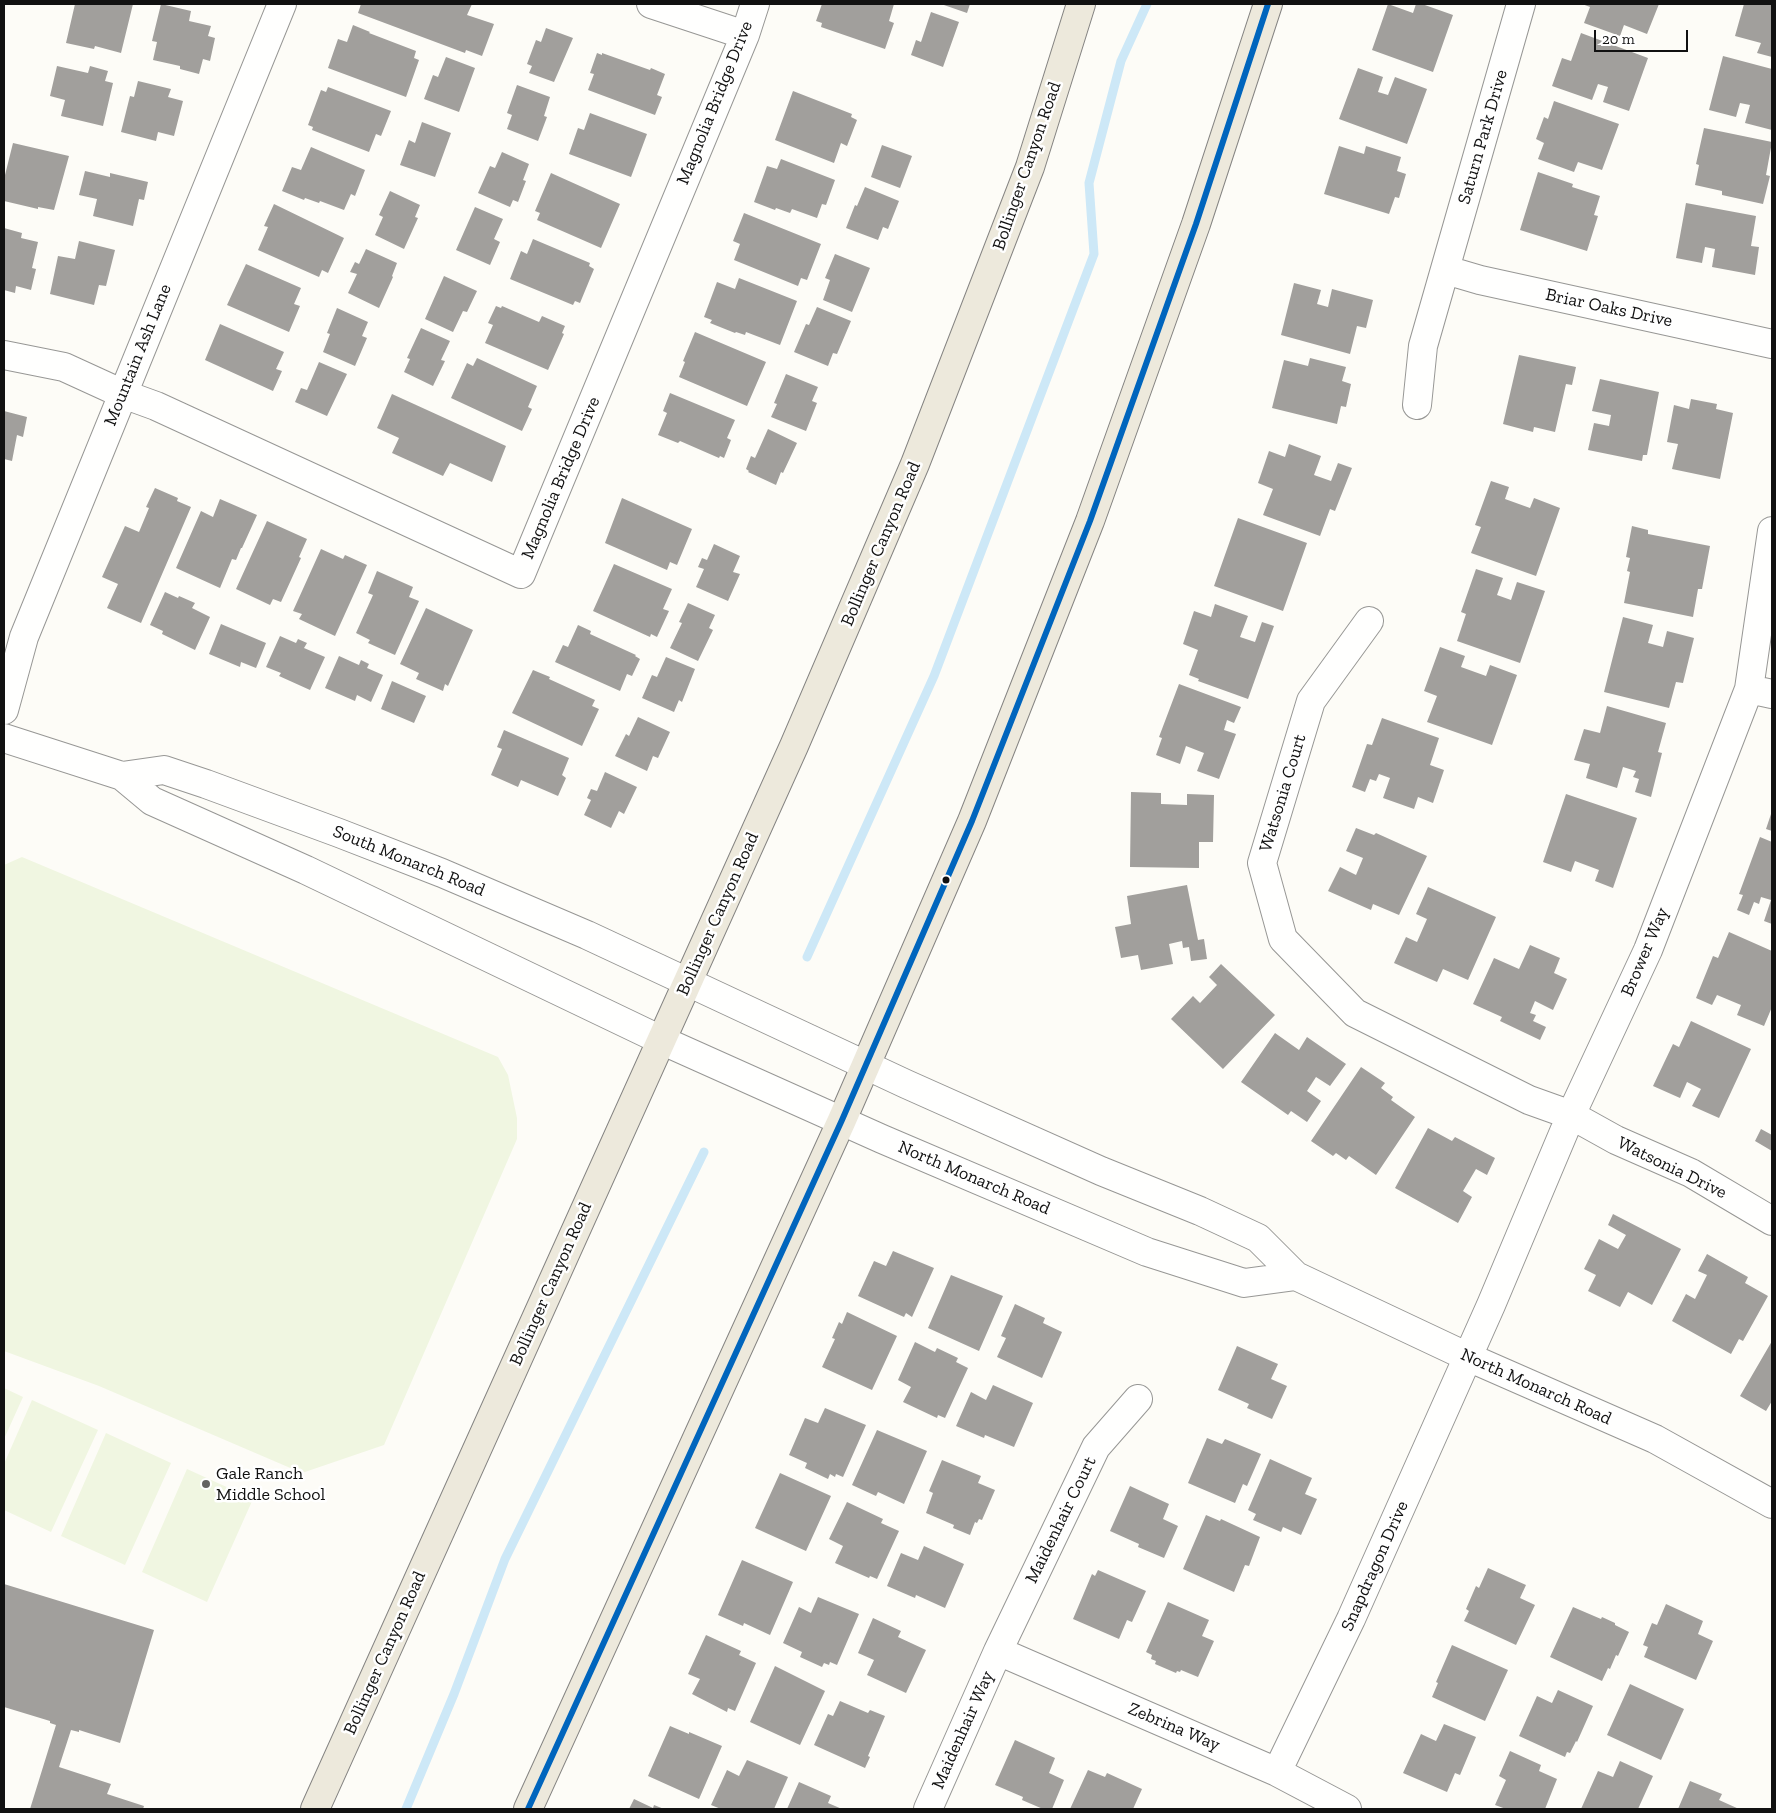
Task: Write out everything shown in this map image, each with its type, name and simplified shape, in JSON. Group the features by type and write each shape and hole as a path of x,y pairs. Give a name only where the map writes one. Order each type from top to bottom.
{"main road":[{"name":"Bollinger Canyon Road","path":"315,1809 794,746 915,464 1030,167 1081,4"},
{"path":"528,1809 842,1120 972,821 1090,521 1196,224 1268,4"}],"street":[{"name":"Mountain Ash Lane","path":"4,710 24,637 282,4"},
{"path":"651,4 745,35"},
{"name":"Magnolia Bridge Drive","path":"123,394 164,410 521,574 745,35 755,4"},
{"name":"Saturn Park Drive","path":"1417,405 1423,346 1521,4"},
{"name":"Briar Oaks Drive","path":"1446,270 1480,280 1772,344"},
{"path":"4,355 64,367 123,394"},
{"name":"Brower Way","path":"1468,1357 1492,1305 1571,1115 1648,950 1761,692 1772,531"},
{"name":"Watsonia Court","path":"1369,621 1311,701 1262,863 1283,939 1355,1013 1529,1100 1571,1115"},
{"name":"South Monarch Road","path":"4,738 122,776 152,801 306,870 661,1040"},
{"name":"South Monarch Road","path":"122,776 164,770 206,784 442,873 588,935 687,982"},
{"name":"North Monarch Road","path":"687,982 1101,1171 1200,1211 1258,1238 1296,1276 1468,1357 1655,1438 1772,1504"},
{"name":"North Monarch Road","path":"661,1040 882,1139 1147,1252 1244,1283 1296,1276"},
{"name":"Watsonia Drive","path":"1571,1115 1616,1140 1691,1173 1772,1221"},
{"name":"Snapdragon Drive","path":"1277,1772 1352,1619 1468,1357"},
{"name":"Maidenhair Court","path":"998,1651 1096,1447 1138,1399"},
{"name":"Zebrina Way","path":"998,1651 1277,1772 1347,1809"},
{"name":"Maidenhair Way","path":"928,1809 998,1651"}],"green space":[{"path":"22,857 498,1057 508,1075 517,1118 517,1139 384,1445 302,1473 99,1386 4,1351 4,865"},
{"path":"4,1388 23,1397 4,1439"},
{"path":"32,1400 98,1430 51,1532 4,1510 4,1464"},
{"path":"106,1433 171,1463 125,1565 61,1536"},
{"path":"187,1469 253,1499 207,1602 142,1572"}],"building":[{"path":"75,4 133,4 121,53 95,46 94,49 66,43"},
{"path":"161,4 191,11 189,21 211,26 208,36 215,38 210,61 203,59 199,74 180,69 180,66 153,60 157,42 152,41"},
{"path":"361,4 472,4 467,15 494,24 482,56 466,50 465,53 358,13"},
{"path":"822,4 894,4 889,21 894,23 885,49 821,27 822,23 816,21"},
{"path":"941,4 970,4 967,13"},
{"path":"1388,4 1413,13 1416,4 1422,4 1453,15 1433,72 1372,50"},
{"path":"1582,4 1659,4 1647,34 1624,25 1620,36 1584,23 1590,7"},
{"path":"1744,4 1772,4 1772,57 1757,53 1761,43 1735,36"},
{"path":"931,12 959,22 943,67 911,55 916,40 921,42"},
{"path":"353,25 416,51 414,58 419,60 406,97 328,68 338,39 347,42"},
{"path":"546,28 573,38 554,82 529,73 532,66 527,64 536,40 541,42"},
{"path":"1581,33 1648,58 1629,111 1603,102 1608,87 1598,84 1592,100 1552,86 1562,58 1571,61"},
{"path":"597,53 602,55 602,53 650,70 651,68 665,74 657,95 662,97 655,115 588,90 594,74 590,73"},
{"path":"1723,56 1772,69 1772,130 1745,123 1750,105 1740,103 1736,117 1709,110"},
{"path":"446,57 475,68 459,112 424,99 433,75 438,77"},
{"path":"57,66 88,73 90,66 108,71 105,81 113,83 103,126 61,116 65,100 50,96"},
{"path":"1358,68 1383,77 1378,92 1388,95 1395,77 1427,89 1407,144 1339,119"},
{"path":"138,81 171,89 168,97 183,101 174,136 158,132 156,141 121,132 130,96 134,97"},
{"path":"517,85 550,97 544,116 547,117 538,141 507,129 512,115 507,113"},
{"path":"328,87 391,111 381,136 376,134 369,152 312,130 313,127 308,125 321,90 326,92"},
{"path":"793,91 852,114 851,117 857,120 847,146 841,143 834,163 775,140"},
{"path":"1554,101 1619,124 1602,170 1578,162 1574,172 1538,159 1544,143 1536,139 1544,117 1548,119"},
{"path":"590,113 647,134 631,177 569,154 578,128 584,130"},
{"path":"422,122 451,133 435,177 400,165 409,140 415,143"},
{"path":"1704,128 1772,142 1766,175 1770,176 1763,204 1722,195 1722,191 1695,185 1699,165 1696,164"},
{"path":"13,143 69,156 54,210 38,207 38,209 4,201 4,179"},
{"path":"882,145 912,156 900,188 871,177"},
{"path":"1339,146 1364,154 1366,146 1401,157 1397,171 1406,174 1399,198 1395,197 1389,214 1324,194"},
{"path":"311,147 365,170 355,196 351,194 344,210 320,201 319,203 305,198 304,200 282,191 292,167 301,170"},
{"path":"502,152 529,164 523,180 526,181 518,202 513,200 510,207 478,193 490,166 495,168"},
{"path":"781,159 835,180 826,205 822,204 817,218 792,209 790,213 776,208 775,210 754,202 767,166 777,169"},
{"path":"85,171 110,177 110,173 148,182 144,200 139,199 133,226 93,216 97,199 79,195"},
{"path":"1538,172 1573,184 1572,187 1600,196 1594,215 1598,216 1587,251 1520,230"},
{"path":"551,173 620,204 601,248 537,220 540,213 535,211"},
{"path":"865,187 899,201 888,229 883,227 878,240 846,228 855,205 857,206"},
{"path":"390,191 420,205 415,217 418,218 404,249 375,235 383,217 379,215"},
{"path":"1686,203 1756,216 1751,246 1759,247 1755,275 1712,267 1715,249 1705,247 1702,263 1676,258"},
{"path":"274,204 344,238 328,273 322,270 319,277 258,250 268,227 264,226"},
{"path":"475,207 503,219 494,239 500,242 490,265 456,250"},
{"path":"744,213 821,244 807,280 801,278 798,286 734,260 740,244 733,241"},
{"path":"4,228 22,233 21,238 38,242 32,268 36,269 31,290 16,286 15,293 4,290"},
{"path":"533,239 590,263 589,266 594,269 580,303 575,301 573,305 510,279 521,251 527,254"},
{"path":"79,241 115,250 106,286 99,285 94,305 50,294 58,256 75,259"},
{"path":"366,249 397,263 379,308 348,293 357,274 350,272 355,262 359,264"},
{"path":"835,254 870,268 852,312 823,300 830,280 825,278"},
{"path":"246,264 301,288 294,304 300,306 289,332 227,305"},
{"path":"444,276 477,291 467,312 463,311 453,332 425,319"},
{"path":"739,278 797,301 780,345 746,332 745,335 735,333 710,323 712,320 704,317 717,282 735,289"},
{"path":"1294,283 1321,290 1317,304 1328,307 1332,289 1373,300 1366,328 1357,326 1350,354 1281,335"},
{"path":"496,306 501,308 502,306 539,322 542,316 565,326 562,333 564,334 548,370 485,343 493,325 488,323"},
{"path":"817,307 851,321 837,354 833,353 828,366 794,352 806,324 809,325"},
{"path":"337,308 368,322 362,336 367,338 355,366 323,352 330,334 327,333"},
{"path":"220,324 284,352 276,369 282,371 273,391 205,360"},
{"path":"421,328 450,341 441,360 445,361 433,386 404,372 410,359 407,358"},
{"path":"695,332 766,362 747,406 679,377 685,362 683,361"},
{"path":"1519,355 1576,367 1572,385 1566,384 1555,432 1534,427 1533,432 1503,424"},
{"path":"477,358 537,386 528,407 532,409 522,431 451,398 467,363 473,366"},
{"path":"1310,358 1346,367 1342,381 1351,384 1346,407 1341,406 1337,424 1272,408 1284,360 1308,366"},
{"path":"319,362 347,374 327,416 295,402 301,388 307,390"},
{"path":"786,374 818,387 812,401 817,403 806,431 771,417 777,404 774,403"},
{"path":"1600,379 1659,392 1647,455 1643,455 1642,461 1588,450 1594,423 1609,426 1611,415 1592,411"},
{"path":"670,393 735,420 727,438 731,440 724,458 720,456 719,458 680,441 678,443 658,435 667,413 663,411"},
{"path":"392,394 506,446 492,482 450,463 443,476 392,453 399,438 377,428"},
{"path":"1691,399 1717,404 1716,409 1733,413 1720,479 1672,469 1678,444 1667,442 1674,405 1689,409"},
{"path":"4,411 27,417 23,437 17,435 12,461 4,459"},
{"path":"768,429 797,443 776,485 748,472 746,469 751,456 755,458"},
{"path":"1289,444 1321,456 1314,475 1331,481 1338,463 1352,468 1335,511 1330,509 1320,536 1263,515 1273,489 1258,483 1269,451 1285,457"},
{"path":"1491,481 1509,487 1505,499 1530,508 1534,498 1560,508 1536,576 1471,553 1481,527 1475,525"},
{"path":"155,488 178,498 177,501 191,507 141,623 107,608 118,584 102,577 125,526 139,532 149,508 146,507"},
{"path":"622,498 692,529 677,565 670,562 667,570 605,543"},
{"path":"220,499 257,515 236,560 232,559 220,588 176,568 201,511 213,517"},
{"path":"1238,518 1307,543 1283,611 1214,586"},
{"path":"267,521 307,539 299,557 301,558 281,602 273,599 270,605 236,589"},
{"path":"1632,526 1648,530 1648,534 1710,546 1702,589 1698,589 1693,617 1624,603 1630,572 1627,571 1630,558 1626,557"},
{"path":"714,544 740,556 733,572 740,574 728,601 696,587 704,569 698,567 702,558 707,560"},
{"path":"321,549 343,559 345,555 367,565 335,636 299,619 302,614 293,611"},
{"path":"614,564 672,589 663,609 669,611 657,637 651,634 650,637 593,611"},
{"path":"1476,569 1503,578 1497,595 1511,600 1517,582 1545,591 1520,663 1457,641 1466,614 1461,612"},
{"path":"377,571 413,587 409,597 419,601 395,655 368,643 370,640 356,633 373,595 368,593"},
{"path":"165,592 195,603 192,608 210,617 195,650 162,634 163,631 150,625"},
{"path":"688,603 715,615 709,628 713,630 698,661 670,648 682,623 679,622"},
{"path":"1215,604 1248,616 1240,637 1255,642 1262,622 1274,626 1248,699 1198,681 1199,679 1189,675 1198,650 1183,644 1194,611 1211,617"},
{"path":"426,608 473,630 448,686 445,684 443,691 416,679 419,673 400,664"},
{"path":"1623,617 1653,625 1648,643 1663,647 1667,631 1694,638 1683,683 1676,682 1669,708 1604,692"},
{"path":"221,624 266,643 256,668 241,662 240,667 209,654"},
{"path":"578,625 591,631 590,634 636,655 640,659 632,676 627,674 620,691 555,662 563,645 568,647"},
{"path":"280,636 296,643 298,639 307,643 304,648 325,657 310,690 279,676 281,673 266,667"},
{"path":"1440,647 1465,656 1461,667 1486,676 1490,665 1517,675 1492,745 1427,722 1437,696 1424,691"},
{"path":"339,656 359,665 361,660 369,664 367,668 383,675 371,702 357,695 355,701 325,688"},
{"path":"666,657 695,669 682,702 679,700 674,712 642,698 652,675 657,677"},
{"path":"533,670 595,700 592,706 599,709 582,746 512,713"},
{"path":"392,681 426,696 414,723 381,709"},
{"path":"1179,684 1241,707 1234,723 1227,720 1224,730 1236,734 1219,779 1197,771 1204,753 1186,746 1180,764 1156,755 1162,738 1159,737"},
{"path":"1607,706 1666,723 1658,752 1662,753 1651,797 1635,792 1639,779 1633,777 1636,771 1623,767 1617,788 1586,778 1590,764 1574,760 1584,729 1600,733"},
{"path":"638,717 670,732 658,758 653,756 647,771 615,756 626,734 629,736"},
{"path":"1382,718 1439,738 1430,765 1444,770 1433,803 1418,797 1414,809 1383,798 1390,778 1379,774 1376,781 1370,779 1365,792 1352,787 1367,744 1372,745"},
{"path":"504,730 569,758 562,775 566,778 558,796 521,780 518,787 491,775 502,749 497,747"},
{"path":"605,772 637,787 624,814 619,811 611,828 584,815 591,800 587,798 591,789 597,791"},
{"path":"1131,792 1161,793 1161,804 1187,805 1187,794 1214,795 1213,842 1199,842 1199,868 1130,867"},
{"path":"1566,794 1637,818 1613,888 1595,881 1599,870 1575,861 1571,872 1543,862"},
{"path":"1772,811 1772,831 1766,829"},
{"path":"1356,828 1374,835 1376,833 1427,856 1399,915 1373,904 1371,910 1328,891 1340,867 1356,875 1363,858 1346,851"},
{"path":"1760,837 1772,842 1772,924 1764,921 1771,900 1761,897 1759,904 1754,902 1749,915 1737,910 1743,895 1739,894"},
{"path":"1187,885 1198,940 1204,939 1207,959 1191,961 1189,947 1183,948 1182,941 1169,944 1173,964 1141,970 1138,955 1121,958 1115,927 1131,924 1127,896"},
{"path":"1428,887 1496,917 1468,980 1443,969 1437,982 1394,963 1406,937 1417,942 1427,919 1416,914"},
{"path":"1729,932 1772,951 1772,1007 1764,1026 1737,1015 1741,1005 1717,995 1712,1005 1696,998 1713,956 1718,958"},
{"path":"1530,945 1560,958 1554,973 1567,979 1553,1010 1535,1001 1530,1013 1536,1015 1533,1021 1546,1027 1540,1040 1500,1021 1502,1017 1473,1004 1494,958 1519,969"},
{"path":"1221,964 1275,1015 1223,1069 1171,1019 1193,996 1200,1003 1217,985 1209,977"},
{"path":"1691,1021 1751,1049 1719,1118 1692,1106 1701,1089 1687,1082 1680,1098 1653,1086 1673,1044 1679,1047"},
{"path":"1275,1033 1299,1050 1307,1037 1346,1064 1330,1086 1316,1077 1307,1091 1321,1101 1307,1122 1291,1111 1288,1115 1241,1082"},
{"path":"1361,1067 1385,1083 1381,1088 1393,1097 1391,1100 1415,1117 1376,1175 1349,1156 1346,1160 1336,1153 1333,1156 1311,1141"},
{"path":"1428,1128 1452,1141 1455,1137 1495,1158 1487,1175 1476,1169 1463,1191 1472,1197 1458,1223 1395,1188"},
{"path":"1761,1129 1772,1135 1772,1151 1755,1141"},
{"path":"1613,1214 1681,1249 1652,1305 1628,1292 1620,1307 1588,1291 1596,1275 1584,1269 1599,1239 1618,1249 1626,1235 1608,1225"},
{"path":"893,1251 934,1268 912,1317 906,1313 904,1317 858,1296 874,1261 886,1266"},
{"path":"1707,1254 1748,1277 1745,1283 1768,1296 1743,1341 1739,1339 1731,1354 1672,1321 1686,1294 1695,1299 1707,1275 1698,1271"},
{"path":"951,1275 1003,1296 979,1351 928,1328"},
{"path":"1015,1304 1045,1318 1043,1323 1062,1332 1042,1378 997,1357 1006,1338 1001,1336"},
{"path":"847,1312 897,1336 872,1390 822,1367 835,1339 832,1338 839,1322 842,1324"},
{"path":"1772,1341 1772,1401 1766,1411 1740,1396"},
{"path":"915,1342 935,1352 937,1348 958,1358 956,1362 968,1368 945,1418 938,1415 937,1418 903,1402 911,1387 898,1380"},
{"path":"1237,1346 1278,1364 1271,1379 1287,1386 1272,1419 1247,1408 1249,1404 1218,1390"},
{"path":"993,1385 1033,1403 1014,1447 985,1435 984,1438 956,1426 971,1392 986,1400"},
{"path":"825,1408 866,1425 843,1477 836,1474 835,1477 830,1474 828,1479 805,1468 807,1463 789,1455 805,1418 818,1423"},
{"path":"877,1430 927,1451 904,1504 878,1492 876,1496 852,1485"},
{"path":"1207,1438 1222,1444 1225,1439 1261,1454 1247,1486 1243,1484 1235,1503 1188,1483"},
{"path":"1270,1459 1312,1478 1305,1494 1317,1499 1301,1535 1283,1527 1281,1532 1253,1520 1256,1514 1248,1510"},
{"path":"942,1460 981,1476 978,1483 995,1490 982,1520 979,1519 977,1523 975,1522 970,1535 953,1528 954,1525 926,1513 933,1493 929,1491"},
{"path":"780,1473 831,1496 806,1551 755,1528"},
{"path":"1130,1486 1169,1504 1163,1519 1178,1526 1164,1558 1138,1547 1139,1544 1110,1531"},
{"path":"847,1502 883,1519 881,1523 899,1531 877,1579 870,1576 869,1578 835,1563 843,1546 829,1539"},
{"path":"1206,1515 1220,1521 1221,1519 1260,1537 1249,1566 1245,1565 1234,1592 1183,1569"},
{"path":"924,1546 964,1564 945,1608 916,1595 915,1598 887,1586 901,1553 918,1560"},
{"path":"742,1560 793,1582 770,1635 744,1623 743,1626 718,1615"},
{"path":"1488,1568 1526,1585 1520,1598 1535,1605 1516,1645 1464,1621 1469,1611 1466,1609 1476,1586 1479,1588"},
{"path":"1098,1570 1146,1591 1132,1622 1127,1620 1119,1639 1073,1619 1092,1574 1095,1576"},
{"path":"4,1584 154,1630 120,1743 79,1730 79,1732 71,1730 59,1767 111,1784 107,1794 144,1806 143,1809 30,1809 56,1725 50,1723 50,1721 4,1707"},
{"path":"818,1597 859,1614 837,1665 830,1662 829,1665 824,1663 822,1667 800,1657 802,1652 783,1643 799,1607 811,1613"},
{"path":"1168,1602 1209,1620 1202,1636 1214,1641 1198,1677 1181,1670 1176,1673 1155,1664 1156,1661 1151,1659 1152,1655 1146,1652"},
{"path":"1666,1604 1703,1621 1698,1634 1713,1641 1696,1680 1644,1657 1648,1647 1643,1645 1652,1623 1657,1625"},
{"path":"1573,1607 1601,1619 1602,1617 1629,1632 1618,1656 1616,1655 1602,1681 1550,1657"},
{"path":"873,1618 901,1631 898,1637 926,1650 906,1693 867,1675 874,1660 858,1653"},
{"path":"706,1635 741,1651 739,1655 756,1663 735,1711 728,1708 727,1712 692,1694 700,1679 688,1674"},
{"path":"1452,1645 1508,1670 1485,1721 1432,1697 1438,1683 1436,1682"},
{"path":"775,1666 825,1691 800,1745 750,1722"},
{"path":"1630,1684 1684,1709 1661,1760 1607,1735"},
{"path":"1558,1690 1593,1706 1577,1742 1570,1753 1567,1752 1565,1757 1519,1736 1537,1696 1552,1703"},
{"path":"840,1701 868,1713 870,1710 885,1716 868,1756 870,1757 865,1768 814,1745 828,1714 833,1716"},
{"path":"1444,1724 1476,1737 1460,1775 1455,1773 1447,1792 1403,1773 1421,1734 1436,1741"},
{"path":"670,1726 722,1746 699,1799 648,1776"},
{"path":"1015,1740 1055,1758 1049,1773 1064,1780 1052,1809 1043,1809 1022,1800 1023,1797 995,1785"},
{"path":"1510,1751 1541,1765 1539,1771 1557,1779 1545,1809 1506,1809 1495,1805 1506,1780 1499,1776"},
{"path":"747,1760 788,1777 774,1809 721,1809 711,1805 727,1770 739,1776"},
{"path":"1620,1761 1653,1776 1638,1809 1581,1809 1598,1771 1613,1777"},
{"path":"1088,1770 1105,1777 1107,1773 1142,1789 1133,1809 1070,1809"},
{"path":"1690,1781 1722,1794 1719,1800 1739,1809 1678,1809"},
{"path":"799,1782 831,1796 828,1803 842,1809 787,1809"},
{"path":"634,1799 653,1808 654,1805 664,1809 629,1809"}],"waterway":[{"path":"807,957 934,676 1094,254 1089,183 1121,61 1147,4"},
{"path":"406,1809 454,1694 505,1559 704,1152"}],"transit line":[{"path":"528,1809 842,1120 972,821 1090,521 1196,224 1268,4"}],"place":[{"name":"Gale Ranch Middle School","path":"206,1484"}]}
